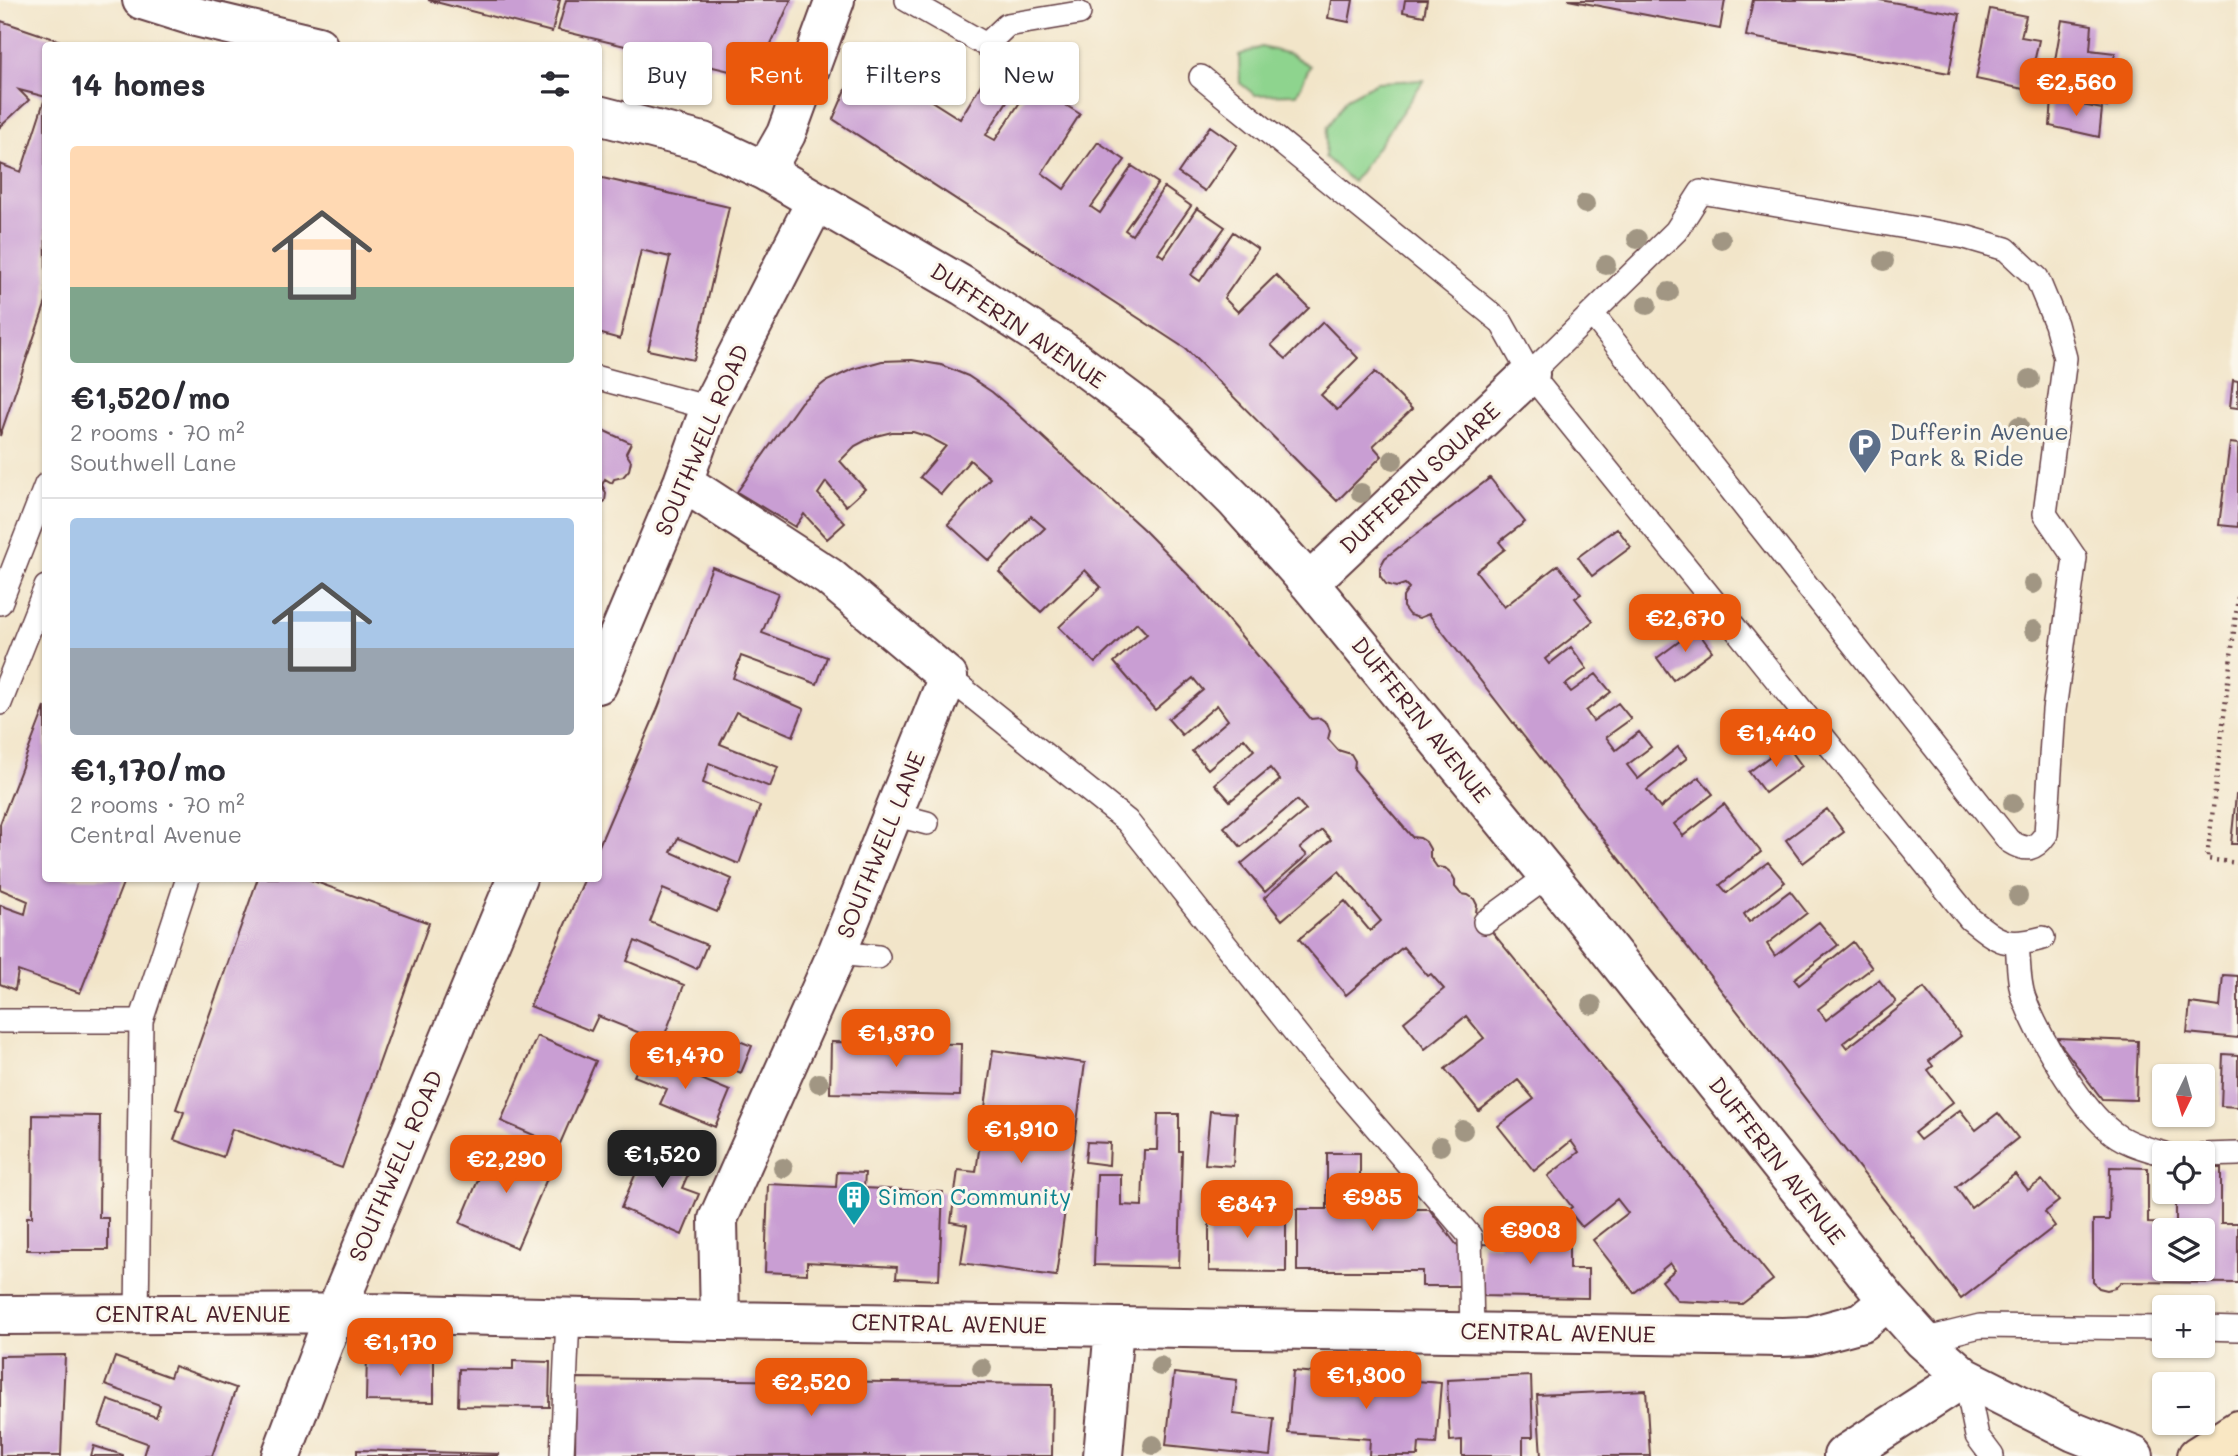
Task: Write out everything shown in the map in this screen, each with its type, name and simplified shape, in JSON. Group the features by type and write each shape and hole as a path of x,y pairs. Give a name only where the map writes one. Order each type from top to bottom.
{"main road":[{"path":"2197,1456 2238,1430"}],"street":[{"path":"142,0 195,17 301,42"},
{"path":"765,171 786,134 835,0"},
{"name":"DUFFERIN AVENUE","path":"602,116 703,142 765,171 974,293 1060,349 1155,420 1236,501 1309,583 1548,876 1888,1301 1923,1340 1965,1377 2074,1432 2134,1456"},
{"name":"SOUTHWELL ROAD","path":"602,674 683,482 710,408 816,201"},
{"name":"DUFFERIN SQUARE","path":"1309,583 1530,374"},
{"path":"683,482 829,577 948,677"},
{"name":"SOUTHWELL LANE","path":"720,1321 718,1219 836,953 910,818 948,677"},
{"name":"SOUTHWELL ROAD","path":"281,1456 335,1312 515,882"},
{"name":"CENTRAL AVENUE","path":"0,1315 335,1312 720,1321 1810,1336 1862,1322 1888,1301"},
{"path":"1103,1456 1114,1326"},
{"path":"1843,1456 1965,1377"}],"lane":[{"path":"907,0 986,45 1007,25 1079,13"},
{"path":"1201,77 1501,322 1530,374 1970,919 1995,938 2017,944 2043,938"},
{"path":"1530,374 1676,231 1701,192 1965,237 2006,248 2037,278 2056,324 2064,358 2045,514 2075,558 2054,710 2046,834 2039,844 2029,849 2018,847 2009,841 1593,314"},
{"path":"602,379 710,408"},
{"path":"0,603 42,495"},
{"path":"0,703 4,677 42,596"},
{"path":"948,677 1127,821 1306,1046 1470,1236 1472,1332"},
{"path":"1485,922 1548,876"},
{"path":"137,1315 141,1021 187,882"},
{"path":"2017,944 2023,996 2058,1063 2084,1102 2107,1129 2136,1146 2152,1150"},
{"path":"836,953 878,957"},
{"path":"0,1021 141,1021"},
{"path":"2215,1155 2238,1154"},
{"path":"562,1456 568,1317"},
{"path":"1923,1340 1980,1326 2152,1328"},
{"path":"2215,1328 2238,1329"},
{"path":"1965,1377 1977,1436 1992,1456"}],"path":[{"path":"2238,597 2207,859 2238,863"}],"green space":[{"path":"1261,47 1290,54 1310,66 1297,94 1255,95 1240,83 1239,55"},
{"path":"1424,80 1353,182 1325,157 1327,128 1347,98 1377,82"}],"building":[{"path":"428,0 560,0 552,32"},
{"path":"566,0 791,0 772,42 726,42 726,70 712,67 712,42 623,42 623,46 558,30"},
{"path":"1331,0 1353,0 1349,22 1328,18"},
{"path":"1405,0 1427,0 1424,16 1403,12"},
{"path":"1568,0 1725,0 1720,29"},
{"path":"1753,0 1880,0 1960,14 1949,73 1746,36"},
{"path":"1990,9 2026,16 2021,37 2039,40 2028,90 1976,79"},
{"path":"2062,20 2092,25 2090,50 2115,53 2107,107 2049,95"},
{"path":"1,21 63,42 42,42 42,96 19,90 29,100 0,127"},
{"path":"980,86 980,105 1005,105 986,135 995,140 1018,105 1066,105 1080,114 1042,173 1064,189 1098,142 1125,160 1091,207 1100,213 1132,166 1158,183 1125,230 1132,235 1164,187 1191,206 1158,253 1164,257 1197,208 1225,227 1191,275 1200,281 1233,232 1258,249 1224,298 1238,312 1276,275 1309,308 1271,345 1286,359 1323,322 1358,358 1321,395 1337,410 1375,372 1412,409 1373,446 1382,456 1337,501 1186,349 833,119 842,98 842,105 938,105 960,119"},
{"path":"2052,99 2102,109 2099,137 2050,126"},
{"path":"42,107 42,314 0,436 0,164 21,172"},
{"path":"1210,126 1237,145 1205,191 1178,173"},
{"path":"602,178 729,207 694,360 648,350 670,257 641,250 620,339 602,334"},
{"path":"912,360 941,365 968,376 992,392 1144,530 1201,588 1311,719 1320,718 1327,723 1330,731 1328,739 1338,750 1351,754 1355,761 1354,769 1412,837 1426,842 1430,857 1437,867 1445,868 1451,873 1455,887 1461,894 1474,899 1476,912 1773,1280 1742,1304 1678,1301 1662,1281 1675,1270 1670,1263 1634,1293 1593,1240 1628,1213 1617,1199 1582,1227 1568,1210 1572,1207 1548,1176 1579,1152 1571,1141 1534,1171 1498,1126 1534,1099 1518,1080 1479,1111 1445,1069 1484,1038 1466,1016 1425,1049 1404,1022 1444,989 1431,974 1428,976 1403,947 1346,995 1299,939 1345,901 1370,931 1381,921 1339,871 1282,920 1264,898 1331,840 1322,830 1300,848 1307,855 1265,892 1241,864 1306,810 1297,800 1241,847 1224,827 1280,780 1270,768 1230,801 1215,784 1254,750 1244,738 1208,769 1192,751 1228,720 1217,705 1182,735 1168,719 1203,690 1193,678 1155,710 1114,662 1147,634 1137,623 1095,663 1059,627 1101,587 1085,570 1041,612 999,572 1045,528 1031,516 989,561 948,524 990,478 970,460 941,494 920,477 946,446 913,432 892,432 872,437 855,446 840,461 865,489 846,506 826,482 818,494 845,523 827,539 804,514 795,527 737,492 801,402 825,382 853,369 882,361"},
{"path":"2233,380 2238,381 2238,408 2230,407"},
{"path":"602,430 631,443 626,453 631,461 629,470 612,483 605,479 602,485"},
{"path":"2230,443 2238,444 2238,527 2219,525"},
{"path":"1490,478 1525,522 1499,542 1505,549 1476,571 1504,607 1558,565 1581,594 1575,598 1593,621 1545,659 1549,664 1571,647 1587,669 1565,685 1571,692 1596,674 1611,692 1586,711 1593,721 1618,703 1631,719 1606,737 1616,750 1639,732 1651,747 1627,765 1638,779 1678,747 1687,758 1647,790 1660,808 1699,777 1713,794 1674,824 1683,836 1724,804 1761,852 1720,885 1727,893 1768,862 1785,882 1744,914 1749,922 1790,891 1807,913 1767,944 1775,956 1819,922 1838,945 1794,979 1799,985 1853,942 1872,968 1818,1009 1826,1020 1879,980 1896,1002 1843,1043 1847,1048 1924,988 1961,1036 1929,1061 1933,1066 1928,1070 1953,1102 1914,1133 1920,1140 1960,1110 1976,1130 1998,1113 2018,1138 1956,1187 1971,1208 2015,1174 2028,1190 2042,1180 2059,1201 2045,1212 2055,1226 1961,1299 1429,614 1419,618 1409,615 1403,607 1403,597 1409,588 1405,584 1396,587 1386,584 1380,576 1380,567 1385,558"},
{"path":"602,485 606,493 602,504"},
{"path":"1617,528 1631,547 1592,576 1578,557"},
{"path":"712,567 778,593 762,633 827,657 817,684 741,656 733,678 804,709 793,736 736,712 720,744 778,767 770,787 709,763 703,783 760,806 739,864 678,838 671,852 732,879 717,912 663,889 650,922 707,945 697,969 635,941 627,961 684,985 662,1042 598,1016 591,1031 530,1006 583,882 602,882 602,839 658,708"},
{"path":"1696,629 1712,651 1673,680 1657,658"},
{"path":"42,715 42,882 123,882 80,993 18,971 15,990 0,984 0,905 25,914 28,901 0,889 0,824"},
{"path":"1786,744 1802,766 1765,793 1749,772"},
{"path":"2236,795 2238,844 2231,844"},
{"path":"1827,809 1844,832 1803,863 1786,840"},
{"path":"257,882 316,882 429,923 342,1168 232,1129 223,1157 174,1140 184,1112 176,1109"},
{"path":"2223,975 2238,976 2238,1038 2187,1033 2190,1003 2220,1007"},
{"path":"714,1031 752,1046 741,1073 703,1057"},
{"path":"537,1036 596,1061 559,1146 501,1121"},
{"path":"2056,1038 2138,1041 2136,1100 2102,1099"},
{"path":"831,1042 961,1044 960,1096 830,1093"},
{"path":"993,1050 1085,1063 1056,1276 961,1263 967,1225 951,1222 958,1170 976,1172"},
{"path":"2223,1054 2238,1055 2238,1107 2221,1106"},
{"path":"644,1055 730,1091 715,1127 660,1104 667,1089 634,1076"},
{"path":"1210,1111 1236,1113 1233,1166 1205,1164"},
{"path":"1158,1114 1179,1114 1179,1151 1182,1151 1179,1267 1094,1265 1097,1174 1121,1174 1121,1205 1142,1206 1144,1150 1157,1150"},
{"path":"33,1115 100,1116 99,1218 108,1218 108,1250 27,1250 27,1217 32,1217"},
{"path":"494,1142 552,1167 517,1248 460,1223"},
{"path":"649,1142 694,1161 682,1188 699,1194 682,1235 621,1208"},
{"path":"1087,1142 1110,1143 1109,1165 1085,1162"},
{"path":"1327,1153 1360,1153 1360,1209 1429,1209 1459,1248 1459,1286 1422,1286 1422,1271 1297,1271 1297,1209 1327,1209"},
{"path":"2110,1167 2148,1168 2152,1281 2215,1281 2215,1218 2176,1218 2176,1204 2215,1204 2215,1168 2221,1168 2221,1223 2238,1223 2238,1283 2121,1282 2115,1288 2099,1288 2093,1282 2093,1220 2109,1220"},
{"name":"Simon Community","path":"837,1172 865,1173 864,1188 943,1192 939,1280 896,1278 897,1267 807,1262 807,1274 765,1272 768,1184 836,1187"},
{"path":"1209,1209 1286,1210 1286,1272 1209,1271"},
{"path":"1499,1225 1552,1226 1551,1246 1569,1247 1569,1269 1588,1269 1588,1298 1481,1296 1482,1244 1499,1245"},
{"path":"367,1353 434,1354 434,1402 366,1401"},
{"path":"65,1355 61,1456 0,1456 0,1356"},
{"path":"115,1357 170,1377 174,1366 236,1388 212,1456 143,1456 147,1443 99,1426 108,1400 156,1417 160,1405 105,1385"},
{"path":"513,1361 550,1362 549,1407 458,1406 459,1369 513,1370"},
{"path":"1293,1371 1441,1383 1436,1444 1419,1443 1418,1456 1369,1456 1370,1439 1288,1433"},
{"path":"1174,1373 1237,1380 1233,1414 1274,1419 1270,1456 1166,1445"},
{"path":"1531,1376 1533,1437 1523,1437 1523,1456 1462,1456 1462,1440 1450,1441 1447,1380"},
{"path":"576,1378 1053,1384 1052,1456 575,1456"},
{"path":"1646,1390 1650,1456 1541,1456 1537,1395"},
{"path":"94,1446 123,1455 123,1456 91,1456"},
{"path":"357,1450 498,1454 498,1456 357,1456"}],"place":[{"name":"Dufferin Avenue Park & Ride","path":"1865,475"},
{"name":"Simon Community","path":"854,1227"}]}
